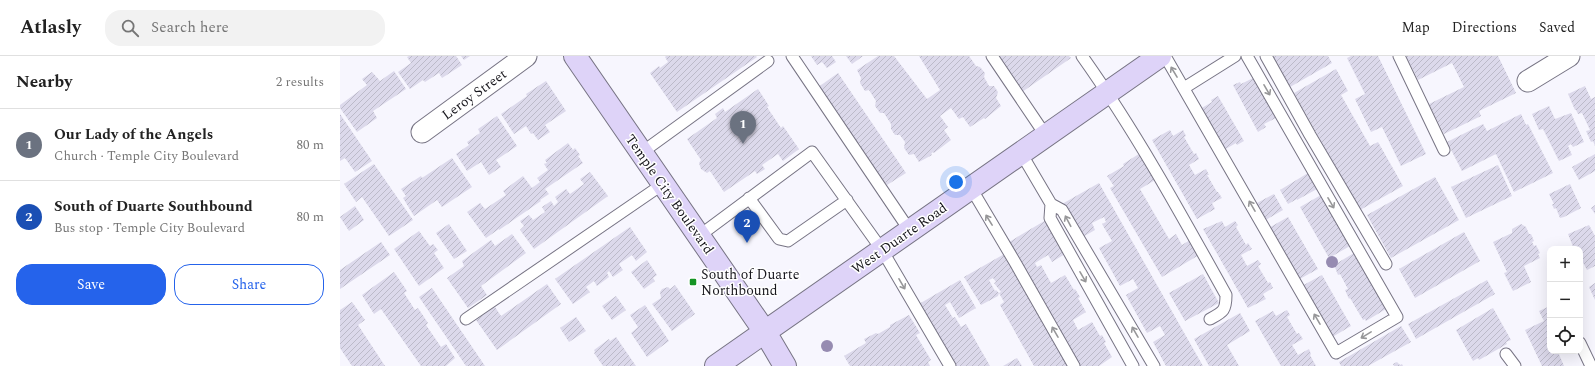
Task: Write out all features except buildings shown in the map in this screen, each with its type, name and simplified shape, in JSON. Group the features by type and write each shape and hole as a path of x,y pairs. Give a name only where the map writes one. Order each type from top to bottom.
{"main road":[{"name":"Temple City Boulevard","path":"575,56 765,332 785,366"},
{"name":"West Duarte Road","path":"716,366 1160,56"}],"street":[{"name":"Leroy Street","path":"422,132 526,56"},
{"path":"1528,81 1569,56"}],"lane":[{"path":"792,56 910,231"},
{"path":"992,56 1046,136"},
{"path":"1082,56 1108,93 1174,202 1226,295 1226,305 1224,311 1210,319"},
{"path":"1165,56 1336,353 1397,317 1248,56"},
{"path":"1184,88 1235,56"},
{"path":"1266,56 1310,135 1386,264"},
{"path":"1399,56 1444,150"},
{"path":"641,153 768,61"},
{"path":"699,236 812,152 882,250 950,366"},
{"path":"1021,153 1051,204 1062,210 1154,366"},
{"path":"466,319 663,184"},
{"path":"971,188 1074,366"},
{"path":"749,198 779,239 788,241 847,200"},
{"path":"1051,204 1050,218 1133,366"},
{"path":"1583,349 1591,366"},
{"path":"1506,354 1515,366"}],"place":[{"name":"Our Lady of the Angels","path":"743,144"},
{"name":"South of Duarte Southbound","path":"747,243"},
{"name":"South of Duarte Northbound","path":"693,282"}]}
